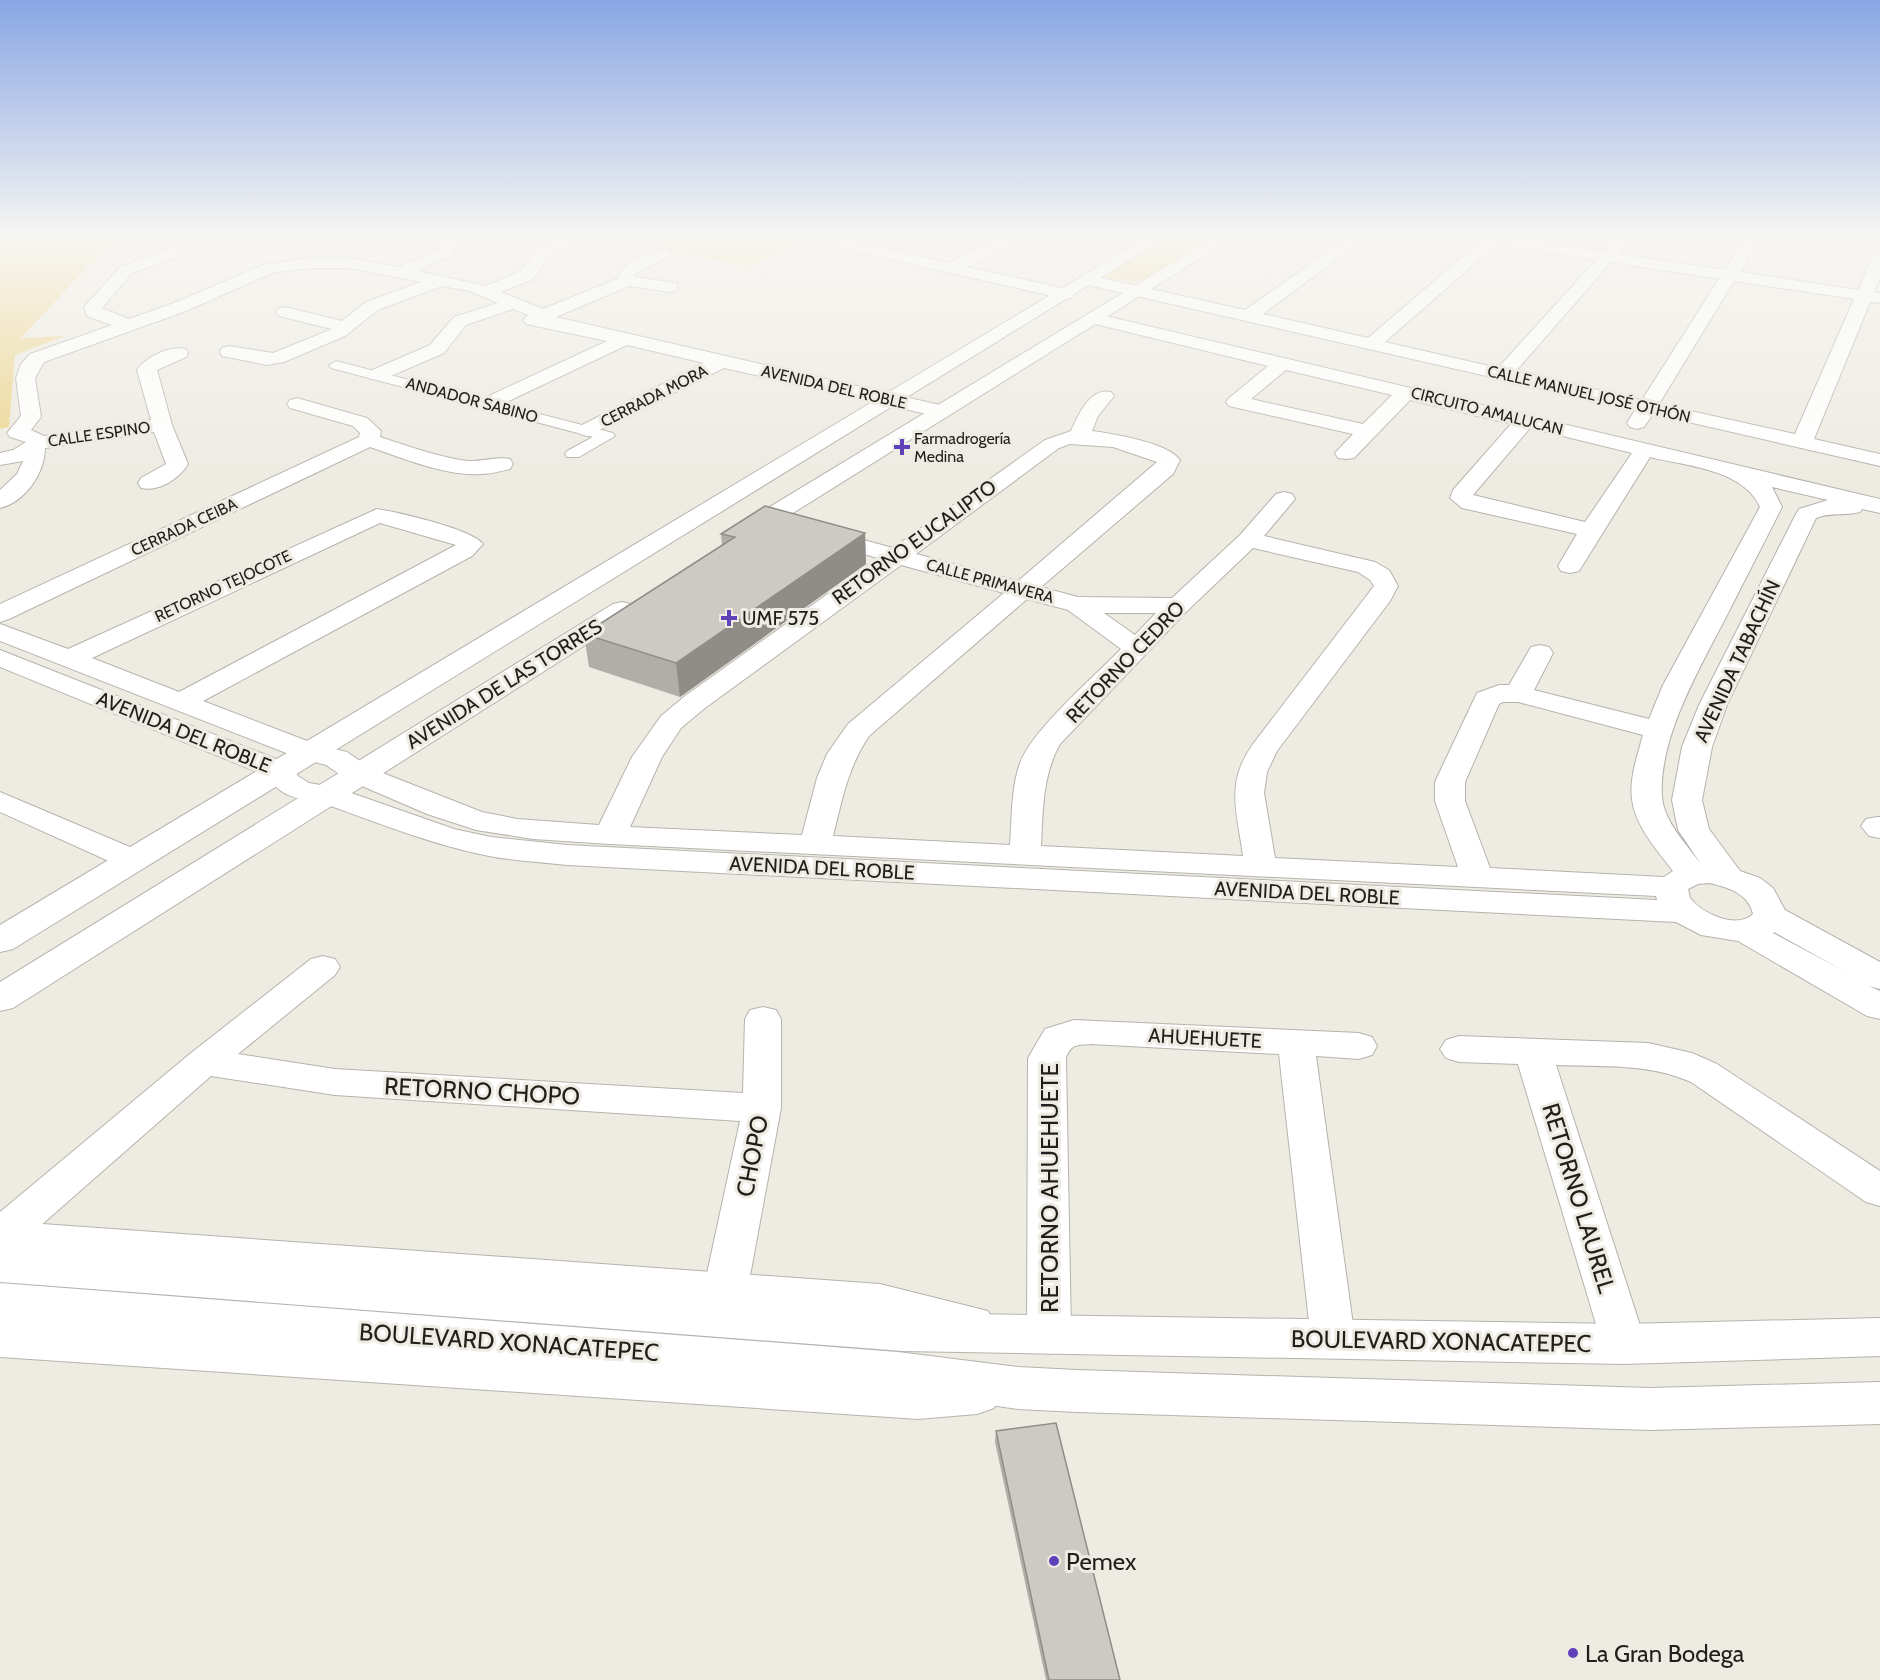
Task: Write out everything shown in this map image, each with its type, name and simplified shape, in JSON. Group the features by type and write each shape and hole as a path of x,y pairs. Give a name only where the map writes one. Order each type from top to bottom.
{"street":[{"path":"107,317 129,325"},
{"name":"AVENIDA DEL ROBLE","path":"0,501 32,470 35,461 22,439 31,417 24,374 28,366 37,358 54,351 151,317"},
{"path":"307,317 347,327"},
{"path":"229,352 267,359 277,358 339,332 358,317"},
{"path":"377,375 437,349 460,321 467,317"},
{"name":"AVENIDA DEL ROBLE","path":"537,317 624,340 940,411"},
{"path":"543,320 549,317"},
{"path":"0,941 1028,317"},
{"path":"726,544 1093,317"},
{"name":"CALLE MANUEL JOSÉ OTHÓN","path":"1255,317 1880,460"},
{"path":"1372,344 1402,317"},
{"path":"1503,374 1553,317"},
{"path":"1633,428 1702,317"},
{"path":"1802,442 1862,317"},
{"path":"1024,320 1047,328 1084,323"},
{"name":"CIRCUITO AMALUCAN","path":"1084,323 1283,363 1880,507"},
{"path":"487,404 624,340"},
{"path":"149,483 177,467 162,425 147,370 152,364 179,353"},
{"name":"CERRADA MORA","path":"587,430 722,362"},
{"path":"1283,363 1236,402 1368,431"},
{"name":"ANDADOR SABINO","path":"336,365 607,436"},
{"path":"1346,453 1406,392"},
{"path":"1079,437 1088,415 1104,396"},
{"path":"297,404 360,422 371,431 369,440 457,465 479,468 502,464"},
{"path":"1526,421 1461,495 1461,498 1470,503 1591,530"},
{"name":"CALLE ESPINO","path":"0,459 17,455 22,439 162,425"},
{"name":"CERRADA MORA","path":"573,454 607,436"},
{"name":"RETORNO EUCALIPTO","path":"610,835 639,771 671,722 704,695 895,555 1052,444 1079,437 1098,439 1158,453 1169,460 1165,469 1021,589 858,730 842,754 832,778 815,845"},
{"name":"CERRADA CEIBA","path":"0,614 369,440"},
{"path":"1570,566 1645,449"},
{"path":"1731,470 1764,491 1771,507 1807,514 1824,507 1880,507"},
{"name":"RETORNO CEDRO","path":"1025,855 1029,790 1035,762 1048,740 1178,606 1248,540 1284,499"},
{"name":"AVENIDA TABACHÍN","path":"1683,891 1647,799 1649,770 1659,730 1677,686 1771,507"},
{"name":"AVENIDA TABACHÍN","path":"1728,877 1694,830 1687,800 1696,747 1713,705 1807,514"},
{"name":"RETORNO TEJOCOTE","path":"69,659 377,516 393,518 462,538 471,544 464,551 180,702"},
{"name":"CALLE PRIMAVERA","path":"764,521 1077,605 1178,606"},
{"path":"1248,540 1365,567 1380,575 1386,586 1381,596 1263,750 1252,772 1249,793 1260,866"},
{"name":"AVENIDA DE LAS TORRES","path":"0,999 637,600"},
{"name":"CALLE PRIMAVERA","path":"1077,605 1136,648"},
{"name":"AVENIDA DEL ROBLE","path":"0,632 309,752 339,759 359,774 444,809 488,823 610,835 1477,876 1683,891"},
{"path":"1518,694 1540,653"},
{"name":"AVENIDA DEL ROBLE","path":"0,658 279,770 284,782 293,788 326,794 444,836 491,847 567,855 1683,891"},
{"path":"1477,876 1450,801 1450,782 1487,699 1499,693 1518,694 1659,730"},
{"path":"0,801 132,860"},
{"path":"1757,923 1766,901 1751,887 1728,877 1709,873 1683,891 1702,922 1723,929 1757,923 1880,977"},
{"path":"1757,923 1880,1007"},
{"path":"0,1237 204,1062 323,967"},
{"name":"CHOPO","path":"725,1292 762,1108 763,1019"},
{"name":"AHUEHUETE","path":"1053,1041 1066,1033 1091,1032 1359,1046"},
{"name":"RETORNO AHUEHUETE","path":"1049,1335 1047,1058 1053,1041"},
{"path":"1296,1043 1333,1339"},
{"path":"1458,1049 1648,1056 1679,1062 1704,1072 1880,1191"},
{"name":"RETORNO LAUREL","path":"1533,1052 1624,1344"},
{"name":"RETORNO CHOPO","path":"204,1062 335,1082 762,1108"},
{"name":"BOULEVARD XONACATEPEC","path":"0,1237 880,1303 1002,1333 1624,1344 1880,1337"},
{"name":"BOULEVARD XONACATEPEC","path":"0,1264 900,1352 1018,1388"},
{"name":"BOULEVARD XONACATEPEC","path":"0,1302 900,1352 1002,1333"},
{"name":"BOULEVARD XONACATEPEC","path":"0,1338 918,1398 1018,1388 1650,1409 1880,1403"}],"shaded area":[{"path":"0,317 40,317 21,338 65,336 15,355 9,427 0,429"}],"building":[{"path":"765,506 865,533 676,663 584,634 735,537 721,534"},
{"name":"Pemex","path":"1056,1423 1120,1680 1049,1680 996,1431"}],"place":[{"name":"Farmadrogería Medina","path":"902,447"},
{"name":"UMF 575","path":"729,618"},
{"name":"Pemex","path":"1054,1561"},
{"name":"La Gran Bodega","path":"1573,1653"}]}
